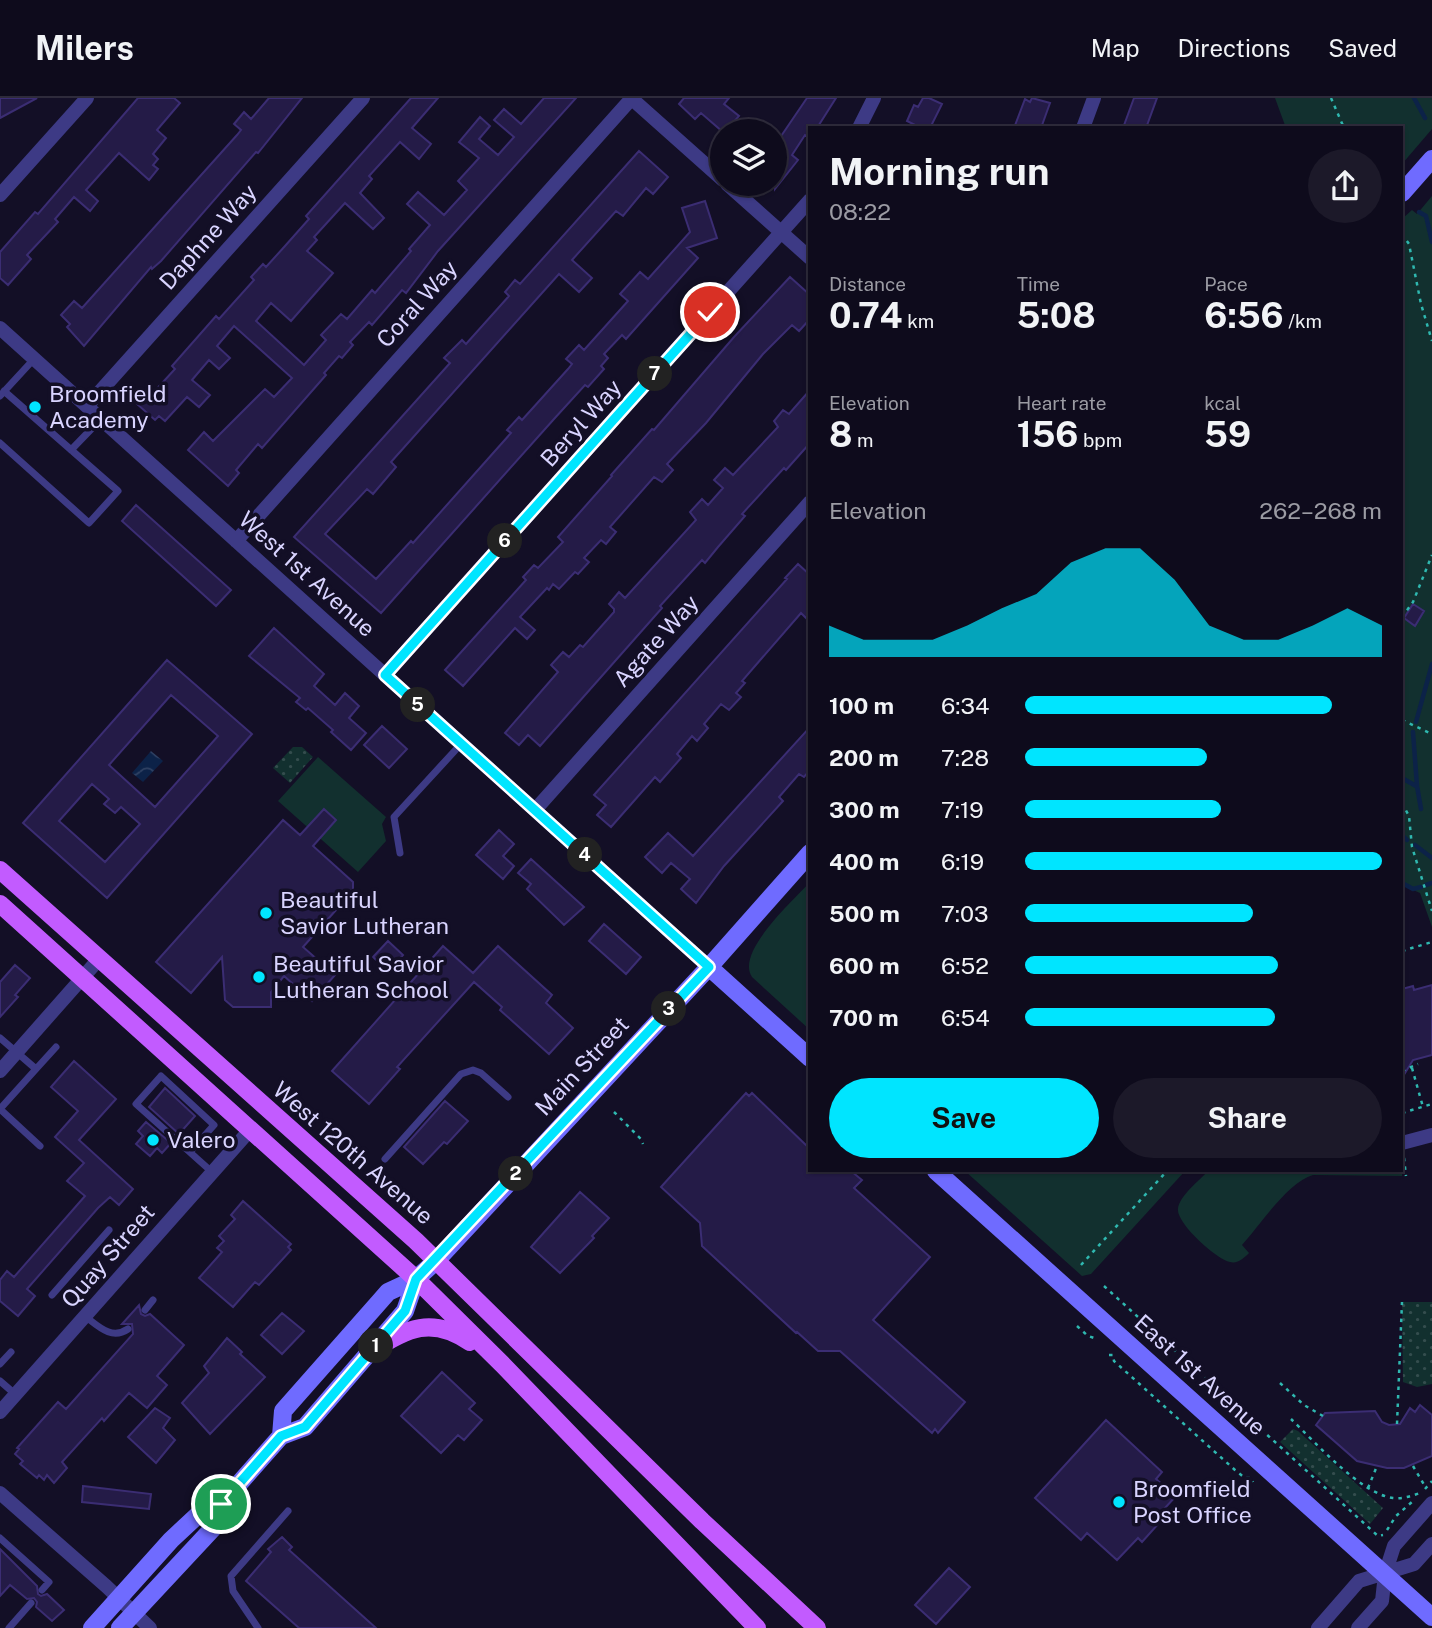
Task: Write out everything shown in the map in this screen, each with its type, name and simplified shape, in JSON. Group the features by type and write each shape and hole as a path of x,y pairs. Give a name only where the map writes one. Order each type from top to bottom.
{"main road":[{"path":"1403,192 1432,159"},
{"name":"Main Street","path":"281,1436 283,1411 388,1292 416,1279 436,1260 709,967 808,855"},
{"name":"West 120th Avenue","path":"0,870 436,1260 702,1521 817,1628"},
{"path":"0,904 416,1279 502,1364 757,1628"},
{"path":"709,967 808,1056"},
{"name":"East 1st Avenue","path":"937,1172 1432,1617"},
{"name":"Main Street","path":"120,1628 215,1526 221,1504 281,1436 305,1427 372,1351 405,1311 416,1279"},
{"path":"372,1351 408,1329 440,1328 453,1330 502,1364"},
{"name":"Main Street","path":"92,1628 171,1540 201,1512 221,1504"}],"street":[{"path":"0,195 87,98"},
{"name":"Daphne Way","path":"87,406 363,98"},
{"path":"632,98 710,168"},
{"name":"Coral Way","path":"236,541 632,98"},
{"path":"860,126 874,98"},
{"path":"1084,126 1094,98"},
{"path":"741,196 808,256"},
{"name":"Beryl Way","path":"385,675 808,202"},
{"name":"West 1st Avenue","path":"0,328 709,967"},
{"name":"Agate Way","path":"535,810 808,504"},
{"path":"0,1070 99,959"},
{"name":"Quay Street","path":"0,1412 250,1130"},
{"path":"1403,1147 1432,1135"},
{"path":"0,1493 150,1628"},
{"path":"1358,1628 1382,1601 1385,1574 1394,1546 1427,1498"},
{"path":"1318,1628 1359,1581 1414,1564 1432,1544"}],"lane":[{"path":"0,443 89,523 118,491 2,393 34,359"},
{"path":"71,450 101,419"},
{"path":"400,853 394,817 461,744"},
{"path":"0,1038 36,1069"},
{"path":"40,1146 0,1109 55,1047"},
{"path":"385,1159 461,1074 473,1070 481,1073 508,1097"},
{"path":"190,1152 214,1125 161,1076 136,1104 190,1152 213,1172"},
{"path":"52,1295 109,1230"},
{"path":"145,1310 153,1300"},
{"path":"86,1317 109,1334 128,1329"},
{"path":"0,1364 10,1352"},
{"path":"0,1381 16,1394"},
{"path":"258,1628 233,1591 231,1576 288,1511"},
{"path":"0,1538 49,1583 42,1590"},
{"path":"9,1628 31,1603"}],"path":[{"path":"1331,98 1343,126"},
{"path":"1403,235 1409,244 1421,304 1432,341"},
{"path":"1403,616 1413,602 1432,555"},
{"path":"1403,720 1432,734"},
{"path":"1403,805 1409,816 1412,847 1432,911"},
{"path":"1403,951 1432,942"},
{"path":"1403,1072 1418,1064"},
{"path":"1412,1069 1423,1107"},
{"path":"1403,1113 1432,1104"},
{"path":"614,1112 643,1144"},
{"path":"1403,1154 1406,1176"},
{"path":"1082,1265 1166,1172"},
{"path":"1104,1286 1378,1536 1385,1535 1396,1516 1427,1498"},
{"path":"1397,1424 1402,1302"},
{"path":"1077,1326 1094,1338"},
{"path":"1109,1354 1235,1470 1245,1478 1251,1478 1252,1482"},
{"path":"1280,1383 1304,1405 1323,1416"},
{"path":"1291,1419 1368,1488 1393,1498 1427,1498"},
{"path":"1368,1488 1377,1466"},
{"path":"1413,1466 1426,1488 1427,1498"},
{"path":"1426,1488 1432,1481"}],"green space":[{"path":"1275,98 1432,98 1432,129 1403,163 1403,126 1285,126"},
{"path":"1432,196 1432,927 1420,893 1403,885 1403,218 1412,210 1417,214"},
{"path":"293,747 302,747 313,757 290,783 273,768"},
{"path":"318,757 386,817 382,824 386,841 358,872 278,801"},
{"path":"808,884 808,1028 752,977 749,966 759,941 780,913"},
{"path":"966,1172 1184,1172 1091,1274 1082,1276"},
{"path":"1207,1172 1402,1172 1402,1176 1313,1175 1304,1179 1284,1195 1242,1245 1249,1253 1236,1262 1224,1260 1207,1248 1183,1223 1179,1215 1179,1204 1190,1188"},
{"path":"1402,1302 1432,1302 1432,1384 1417,1387 1403,1382"},
{"path":"1293,1429 1383,1508 1370,1524 1280,1442"}],"water":[{"path":"151,751 163,761 143,782 132,773"}],"building":[{"path":"0,98 37,98 0,118"},
{"path":"138,98 174,98 180,103 157,130 166,138 153,154 158,159 153,165 158,169 149,180 119,153 86,190 98,201 90,211 74,197 55,219 58,222 27,255 31,259 8,285 0,278 0,252 35,212 38,214"},
{"path":"269,98 302,98 258,153 256,152 161,261 152,269 151,267 84,346 67,327 70,324 61,315 74,301 82,308 237,135 241,130 234,124 244,112 251,119"},
{"path":"411,98 438,98 412,128 431,144 419,159 400,142 369,176 372,179 360,193 384,218 373,229 345,203 314,237 317,240 307,251 333,273 291,321 271,303 256,321 304,365 326,340 321,335 341,314 347,319 372,290 375,293 430,225 407,204 418,192 444,215 467,190 458,181 479,158 459,142 480,117 490,126 479,139 498,155 514,137 494,120 504,109 521,124 544,98 576,98 438,251 406,293 402,290 372,325 369,322 350,342 353,345 342,358 339,356 324,373 326,375 262,448 258,444 236,470 239,473 228,486 188,450 204,432 213,441 265,389 274,397 292,378 234,326 217,346 230,358 219,369 209,360 192,380 210,395 199,407 187,397 165,421 159,416 155,420 137,404 149,391 152,394 175,369 172,366 216,316 219,319 254,280 251,277 263,264 266,267 285,246 309,219 306,216"},
{"path":"684,98 729,98 724,104 739,116 736,119 710,121 701,113 695,119 679,104"},
{"path":"807,98 836,98 818,126 808,126 808,137 805,135 792,155 798,160 787,174 787,127"},
{"path":"923,98 942,104 931,126 917,126 907,121 914,105 918,107"},
{"path":"1032,98 1050,103 1042,126 1015,126 1025,99 1030,102"},
{"path":"1134,98 1157,98 1147,126 1124,126"},
{"path":"639,151 668,177 653,194 646,188 623,216 616,211 572,260 592,278 579,292 559,274 391,462 396,467 373,494 367,489 325,534 376,579 411,541 413,543 511,433 507,430 519,417 522,420 568,369 572,364 566,359 579,345 584,350 628,301 620,294 640,272 648,279 690,232 682,208 705,201 717,238 687,248 698,258 626,339 622,335 604,354 608,358 601,366 604,369 588,387 585,385 381,613 294,537 450,363 444,358 462,340 466,344 509,296 505,292 515,280 520,284"},
{"path":"790,277 808,293 808,321 799,331 792,325 763,354 706,423 667,464 673,470 662,482 654,477 610,527 616,532 606,544 601,540 584,558 589,562 578,574 575,572 559,589 553,584 549,590 547,588 520,617 535,630 527,639 515,628 463,686 445,670 526,580 523,577 534,565 538,568 563,542 558,537"},
{"path":"808,392 808,445 742,514 745,516 705,563 702,560 660,606 662,608 540,746 528,735 519,745 505,733 558,672 551,665 563,652 569,657 580,645 583,647 614,612 609,604 619,592 625,598 696,520 690,512 702,499 708,505 723,488 714,480 725,468 733,475 778,427 774,421 783,410 789,414"},
{"path":"136,505 231,590 216,606 122,521"},
{"path":"798,564 808,573 808,620 801,613 742,681 745,683 736,693 741,697 729,710 721,704 704,724 708,728 697,741 692,736 677,754 681,758 660,782 655,777 611,827 597,815 606,805 594,795 787,579 785,578"},
{"path":"1413,604 1424,611 1415,626 1404,618"},
{"path":"274,628 324,674 314,686 335,705 345,693 359,706 349,718 366,733 351,750 308,708 306,710 296,702 300,698 249,656"},
{"path":"167,660 252,734 107,898 23,823","holes":["171,695 218,736 155,807 109,765","92,784 109,799 104,804 115,813 121,807 140,824 105,862 59,821"]},
{"path":"382,726 407,749 389,768 364,745"},
{"path":"808,729 808,772 804,777 799,774 779,797 783,801 724,866 696,903 681,889 690,879 671,863 662,873 645,857 668,833 693,856"},
{"name":"Beautiful Savior Lutheran","path":"324,809 336,820 313,846 353,882 353,891 303,947 335,975 312,1001 284,976 271,992 271,1007 233,1007 225,1000 222,957 191,993 156,962 283,820 300,835"},
{"path":"499,830 514,844 503,856 514,866 503,879 476,855"},
{"path":"531,859 584,907 564,925 527,889 531,884 518,873"},
{"path":"604,924 641,957 626,974 589,941"},
{"path":"388,941 403,955 388,971 373,957"},
{"path":"443,946 473,973 498,946 552,995 546,1003 573,1028 549,1054 500,1010 502,1007 474,982 397,1067 400,1069 369,1104 332,1071"},
{"path":"15,965 30,978 0,1017 0,982"},
{"path":"1432,985 1432,1055 1413,1060 1403,1076 1403,989 1413,986 1414,990"},
{"path":"74,1061 116,1099 79,1140 133,1189 119,1205 110,1197 98,1208 27,1289 35,1296 18,1316 0,1301 0,1280 7,1271 14,1277 85,1196 67,1181 84,1163 55,1137 78,1111 51,1087"},
{"name":"Valero","path":"165,1088 195,1116 179,1134 149,1107"},
{"path":"746,1093 749,1096 752,1093 808,1147 808,1172 852,1172 862,1180 854,1188 930,1257 873,1320 965,1402 938,1433 935,1429 932,1433 840,1351 818,1351 796,1333 702,1246 700,1223 661,1187"},
{"path":"445,1101 468,1121 447,1144 444,1142 423,1164 404,1147"},
{"name":"Valero","path":"146,1122 171,1143 162,1153 157,1148 150,1156 136,1144 143,1136 138,1131"},
{"path":"580,1192 609,1218 592,1236 594,1238 560,1273 531,1247"},
{"path":"243,1201 291,1244 288,1247 291,1250 259,1285 255,1282 233,1307 199,1278 222,1252 217,1248 224,1241 219,1236 235,1219 231,1215"},
{"path":"139,1305 141,1314 150,1314 184,1345 157,1376 167,1385 147,1408 129,1393 62,1462 67,1468 54,1483 47,1475 44,1480 39,1475 37,1478 20,1464 23,1461 15,1454 19,1449 17,1448 58,1402 66,1409 133,1334 132,1324 122,1324"},
{"path":"282,1313 304,1331 282,1354 261,1335"},
{"path":"227,1338 265,1377 210,1434 182,1403 209,1373 204,1366"},
{"path":"442,1372 475,1403 469,1409 482,1420 464,1440 458,1435 441,1453 401,1416"},
{"path":"1420,1405 1432,1415 1432,1456 1404,1468 1387,1468 1357,1461 1316,1425 1325,1413 1375,1411 1382,1422 1389,1425 1400,1424 1410,1408 1415,1412"},
{"path":"155,1408 170,1418 163,1428 175,1440 156,1463 128,1437"},
{"name":"Broomfield Post Office","path":"1106,1420 1162,1472 1156,1479 1176,1496 1164,1509 1168,1513 1142,1542 1138,1538 1117,1560 1087,1533 1081,1540 1035,1498"},
{"path":"83,1486 151,1494 149,1509 82,1502"},
{"path":"282,1537 292,1547 289,1550 376,1628 299,1628 246,1581 271,1552 268,1549"},
{"path":"0,1549 37,1586 38,1594 47,1594 64,1610 52,1621 36,1607 34,1598 27,1599 10,1585 0,1596"},
{"path":"949,1568 970,1587 936,1624 915,1605"}],"waterway":[{"path":"1414,98 1425,118"},
{"path":"1419,212 1426,216 1432,242"},
{"path":"1416,722 1432,664"},
{"path":"1413,732 1421,809"},
{"path":"1403,779 1416,786"},
{"path":"1403,836 1407,840"},
{"path":"1415,845 1432,858"},
{"path":"1426,885 1432,883"},
{"path":"1403,884 1413,889 1421,887"}],"place":[{"name":"Broomfield Academy","path":"35,407"},
{"name":"Beautiful Savior Lutheran","path":"266,913"},
{"name":"Beautiful Savior Lutheran School","path":"259,977"},
{"name":"Valero","path":"153,1140"},
{"name":"Broomfield Post Office","path":"1119,1502"}],"route":[{"path":"221,1504 281,1436 305,1427 405,1311 416,1279 453,1243 709,967 385,675 710,312"}]}
